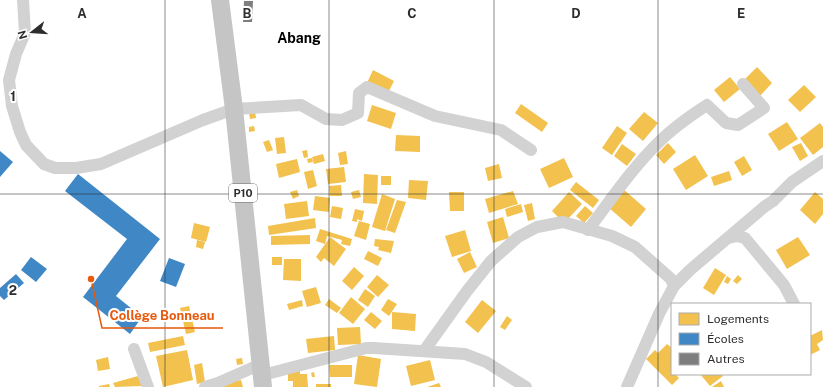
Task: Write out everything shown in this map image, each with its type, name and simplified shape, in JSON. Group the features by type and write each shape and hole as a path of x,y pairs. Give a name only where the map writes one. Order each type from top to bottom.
{"main road":[{"name":"P10","path":"220,0 234,109 262,375"}],"street":[{"path":"23,0 25,33 16,54 9,80 12,106 20,132 26,145 44,164 55,168 76,168 100,164 203,120 234,109 301,105 326,119 342,120 358,113 359,92 367,87 435,116 501,130 531,150"},
{"path":"588,230 630,175 659,142 684,120 707,105 726,123 738,125 764,108 743,84"},
{"path":"627,387 659,314 674,286 690,270 773,201 792,182 823,161"},
{"path":"424,351 467,291 491,261 518,237 537,227 563,222 612,236 635,247 671,279 674,286"},
{"path":"728,238 736,236 745,238 784,285 793,303"},
{"path":"205,387 218,383 262,375 366,348 465,354 486,362 526,387"},
{"path":"134,349 148,387"}],"building: Logements":[{"path":"757,67 772,83 759,97 743,81"},
{"path":"373,70 394,81 388,93 367,83"},
{"path":"730,77 740,89 724,102 714,90"},
{"path":"804,85 816,97 800,112 788,100"},
{"path":"521,104 548,123 542,132 515,113"},
{"path":"372,105 396,113 391,129 367,121"},
{"path":"255,111 256,118 250,119 249,113"},
{"path":"644,112 658,123 643,141 629,129"},
{"path":"787,122 798,139 779,151 768,134"},
{"path":"820,123 823,127 823,147 813,155 800,138"},
{"path":"254,126 255,131 249,132 249,127"},
{"path":"617,126 627,133 612,155 602,148"},
{"path":"396,135 420,136 420,152 395,151"},
{"path":"284,137 286,153 277,154 275,138"},
{"path":"269,140 273,150 267,152 263,142"},
{"path":"668,143 676,152 664,164 656,155"},
{"path":"801,143 808,156 800,161 792,147"},
{"path":"622,144 636,154 627,166 614,156"},
{"path":"307,150 308,157 304,158 302,151"},
{"path":"346,151 348,164 340,165 338,153"},
{"path":"323,154 325,161 314,164 312,157"},
{"path":"695,155 708,176 686,190 673,169"},
{"path":"744,156 752,170 742,176 734,162"},
{"path":"312,158 313,162 308,163 307,159"},
{"path":"564,158 573,177 549,188 540,169"},
{"path":"297,159 300,172 279,178 276,164"},
{"path":"499,164 502,178 488,181 485,168"},
{"path":"344,167 346,182 328,184 326,169"},
{"path":"313,170 317,186 308,189 304,172"},
{"path":"729,171 732,180 714,186 711,177"},
{"path":"364,174 378,175 377,204 363,203"},
{"path":"381,176 391,176 391,185 381,185"},
{"path":"409,180 428,181 426,200 408,198"},
{"path":"576,182 599,200 593,208 570,190"},
{"path":"341,185 342,196 330,196 329,186"},
{"path":"623,189 646,209 631,227 608,207"},
{"path":"297,190 299,196 293,199 290,192"},
{"path":"359,190 361,197 353,199 351,192"},
{"path":"513,191 518,204 489,213 485,199"},
{"path":"449,192 464,192 464,211 450,211"},
{"path":"569,192 582,204 564,223 552,211"},
{"path":"815,192 823,199 823,214 815,224 800,210"},
{"path":"382,194 395,199 385,231 372,227"},
{"path":"315,196 330,198 329,212 313,210"},
{"path":"397,200 406,202 395,233 386,230"},
{"path":"307,201 309,216 286,219 284,204"},
{"path":"532,203 535,219 528,221 524,205"},
{"path":"521,204 523,212 507,217 505,209"},
{"path":"332,206 343,208 341,219 330,217"},
{"path":"585,206 593,213 584,223 576,216"},
{"path":"355,209 364,211 362,221 357,219 357,222 352,221"},
{"path":"503,217 509,238 493,243 487,222"},
{"path":"315,218 316,228 269,235 268,226"},
{"path":"359,221 370,224 366,240 354,236"},
{"path":"194,223 210,227 206,242 191,238"},
{"path":"320,229 352,239 350,246 341,244 342,240 327,236 325,244 316,241"},
{"path":"465,230 471,251 452,257 445,236"},
{"path":"310,235 310,244 271,245 271,236"},
{"path":"330,237 346,249 334,266 324,258 321,262 316,257"},
{"path":"798,237 810,255 787,269 776,250"},
{"path":"375,239 394,241 391,253 378,250 379,247 374,246"},
{"path":"197,240 205,242 203,249 196,247"},
{"path":"368,251 382,258 378,266 364,259"},
{"path":"470,252 477,267 464,273 457,259"},
{"path":"272,257 282,257 282,265 272,265"},
{"path":"284,259 301,259 301,281 283,280"},
{"path":"354,267 364,276 352,290 342,281"},
{"path":"715,268 726,275 714,295 703,288"},
{"path":"377,275 389,285 378,297 367,287"},
{"path":"738,275 742,279 737,284 733,281"},
{"path":"727,276 731,279 728,284 724,282"},
{"path":"316,287 321,303 307,307 302,291"},
{"path":"365,289 375,296 368,307 358,300"},
{"path":"351,297 365,309 353,324 339,313"},
{"path":"329,299 341,308 337,313 325,305"},
{"path":"388,299 397,304 389,316 381,310"},
{"path":"302,300 303,306 289,310 287,304"},
{"path":"482,300 496,311 478,333 465,322"},
{"path":"189,306 195,332 186,334 180,308"},
{"path":"371,312 382,321 375,329 364,320"},
{"path":"392,312 416,314 415,331 392,329"},
{"path":"507,316 512,320 505,330 500,327"},
{"path":"360,327 361,344 338,345 337,328"},
{"path":"822,330 823,340 817,344 820,350 811,354 811,336"},
{"path":"183,336 185,345 150,352 148,343"},
{"path":"334,336 335,350 308,353 306,339"},
{"path":"667,344 671,347 671,375 676,375 679,378 672,385 646,359 655,350 658,353"},
{"path":"187,350 193,380 163,387 156,356"},
{"path":"358,355 381,359 377,387 354,384"},
{"path":"108,357 110,369 98,371 96,360"},
{"path":"242,358 243,364 237,365 236,359"},
{"path":"430,360 435,380 411,386 406,366"},
{"path":"202,363 205,382 197,384 194,365"},
{"path":"329,365 352,365 352,377 330,377"},
{"path":"300,369 300,374 307,374 308,387 293,387 293,381 288,381 288,370"},
{"path":"314,372 315,377 312,377 311,373"},
{"path":"701,375 723,376 710,386"},
{"path":"138,376 142,386 115,387 113,383"},
{"path":"241,380 243,387 214,387 214,386"},
{"path":"721,381 724,387 712,387"},
{"path":"439,383 441,387 427,387"},
{"path":"109,384 110,387 99,387 99,386"},
{"path":"316,384 331,384 331,387 316,387"}],"building: Écoles":[{"path":"0,151 13,162 0,177"},
{"path":"78,174 160,239 116,296 142,317 130,334 83,297 127,239 65,191"},
{"path":"31,257 47,269 36,282 21,270"},
{"path":"169,258 185,264 176,287 160,281"},
{"path":"16,274 24,283 4,300 0,296 0,288"}],"building: Autres":[{"path":"244,1 253,1 252,22 243,22"}],"place":[{"name":"Collège Bonneau","path":"91,279"}],"district":[{"name":"Abang","path":"299,38"}]}
